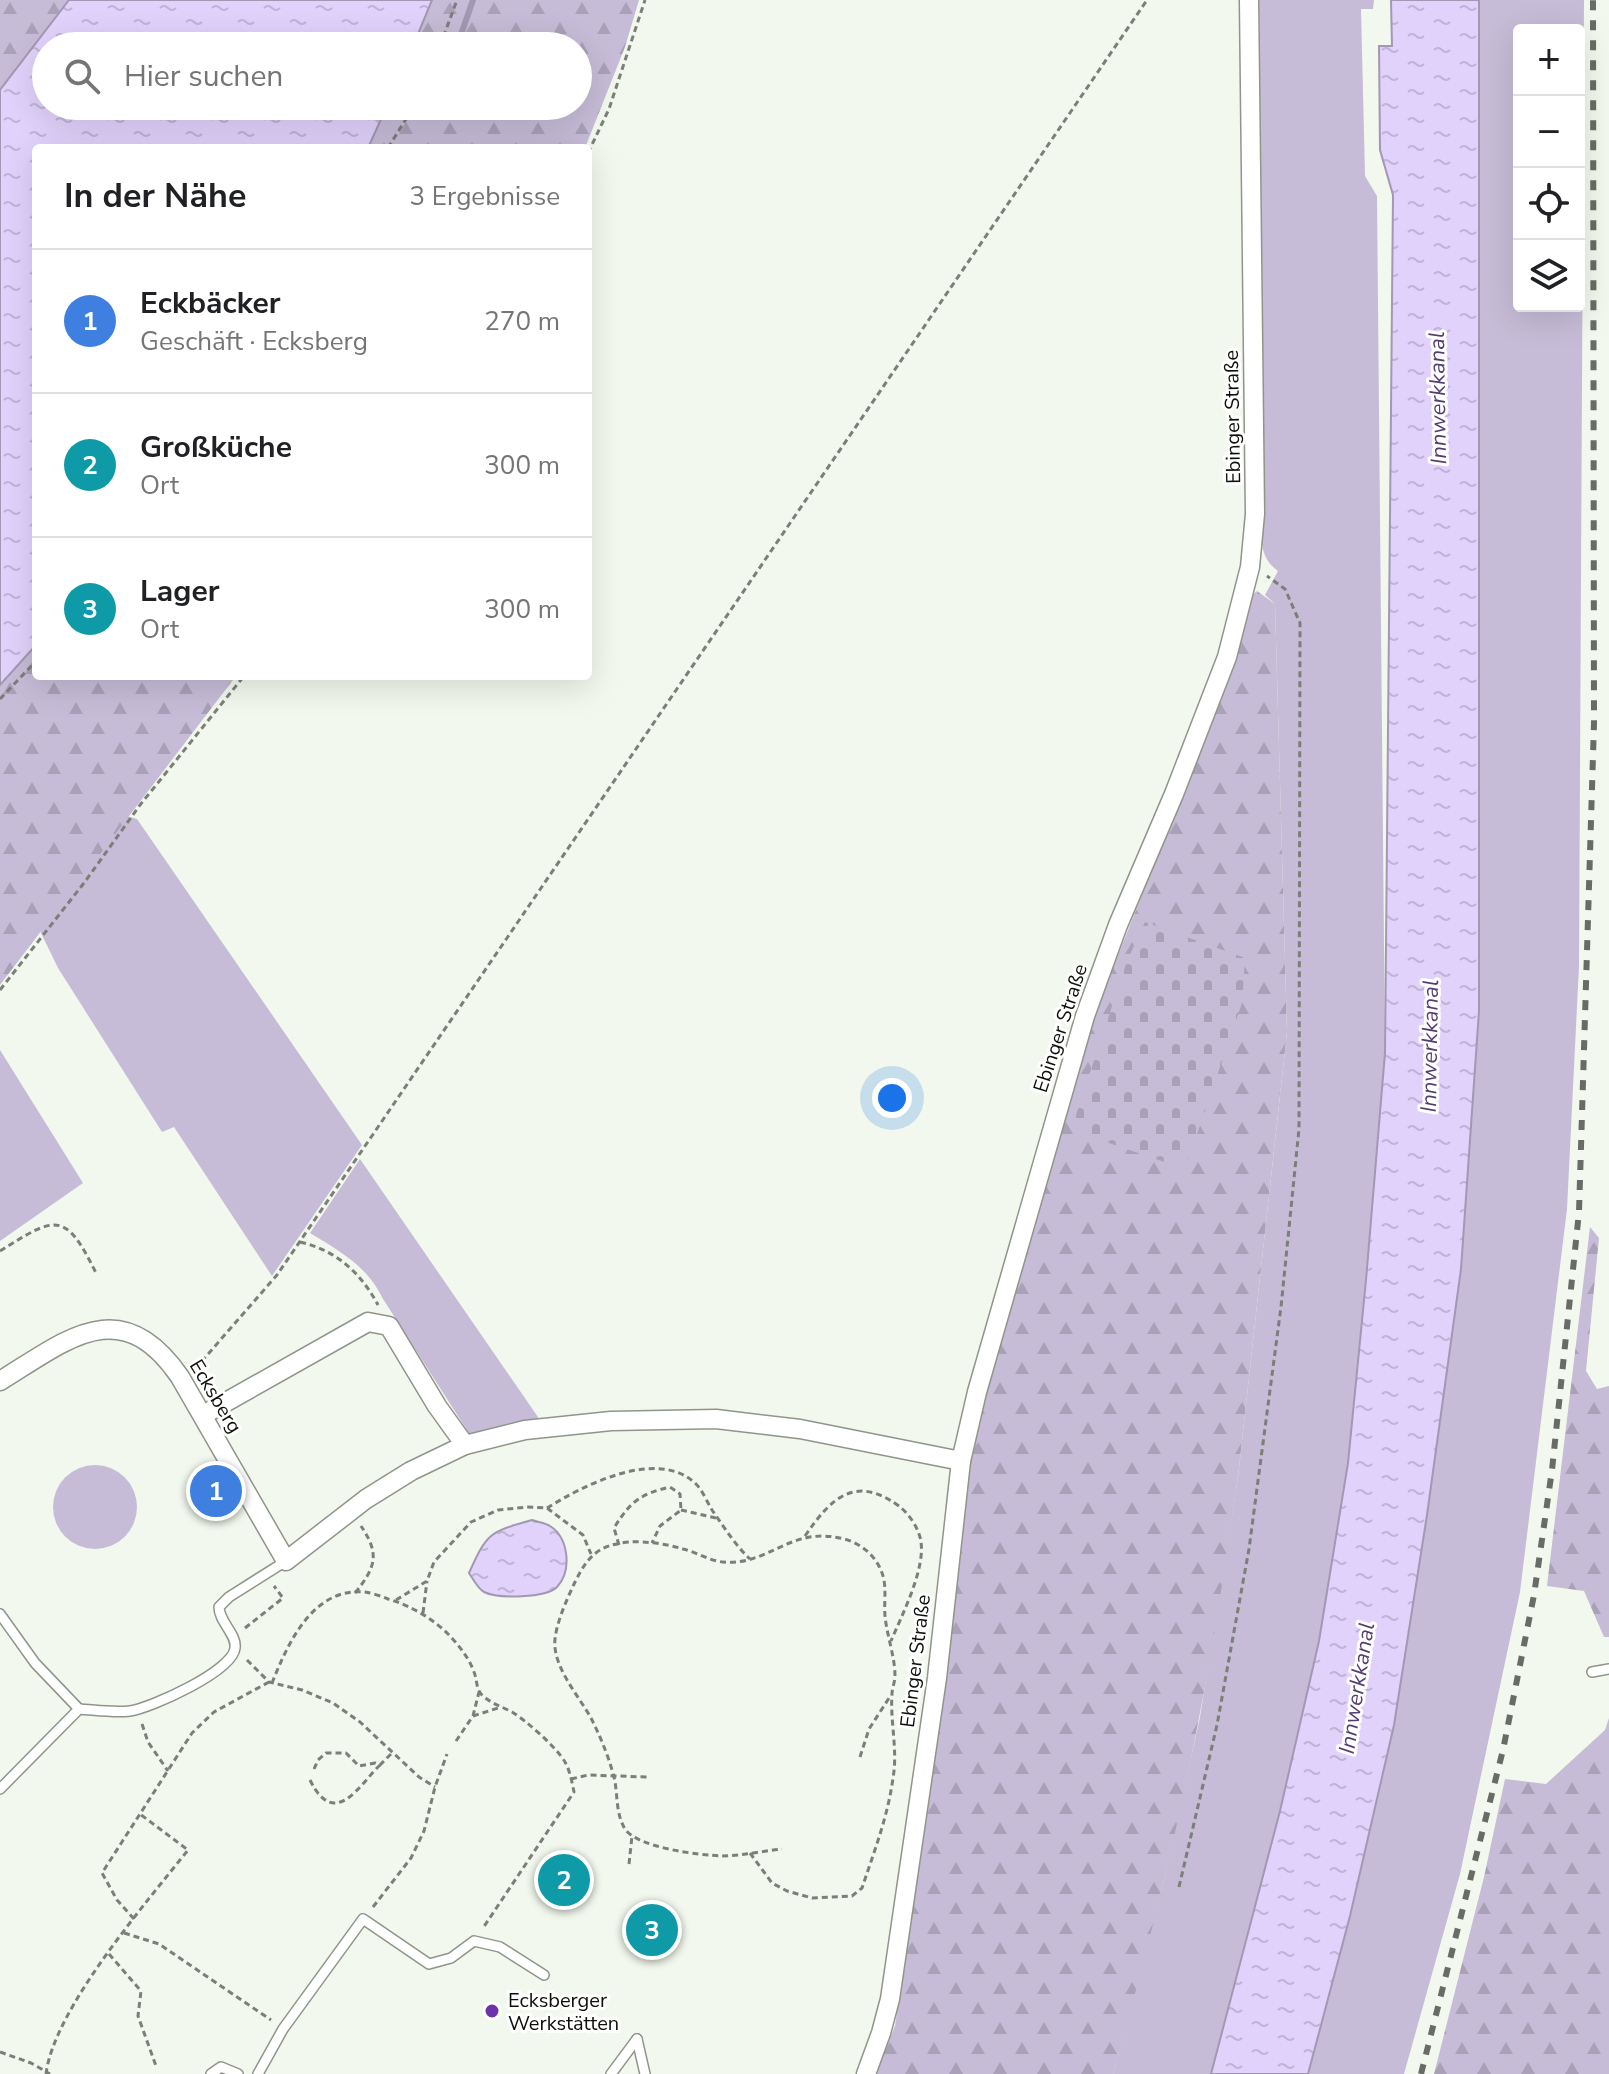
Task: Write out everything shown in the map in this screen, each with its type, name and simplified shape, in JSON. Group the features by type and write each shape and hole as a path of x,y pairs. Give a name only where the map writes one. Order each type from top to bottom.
{"street":[{"name":"Ebinger Straße","path":"866,2074 890,1999 937,1678 961,1461 977,1392 1085,1016 1118,925 1227,657 1250,567 1255,514 1249,0"},
{"path":"203,1415 368,1322 389,1326 437,1406 465,1445"},
{"name":"Ecksberg","path":"0,1381 77,1334 94,1329 130,1332 161,1355 180,1377 286,1561"},
{"path":"286,1561 351,1511 411,1471 465,1445 539,1428 611,1421 716,1419 800,1429 961,1461"}],"lane":[{"path":"0,1614 35,1663 79,1709 129,1711 170,1698 213,1672 228,1659 235,1643 219,1614 219,1607 229,1597 286,1561"},
{"path":"1592,1672 1609,1669"},
{"path":"0,1789 79,1709"},
{"path":"258,2074 283,2029 363,1919 429,1964 451,1958 474,1941 500,1947 544,1975"},
{"path":"611,2074 637,2039 645,2074"},
{"path":"211,2074 221,2067 238,2074"}],"path":[{"path":"445,32 457,0"},
{"path":"592,145 609,109 645,0"},
{"path":"180,1377 205,1359 271,1284 1147,0"},
{"path":"390,144 405,120"},
{"path":"1179,1887 1217,1725 1249,1549 1281,1307 1299,1129 1300,623 1285,589 1250,567"},
{"path":"0,699 32,665"},
{"path":"0,990 140,805 241,680"},
{"path":"0,1251 48,1224 65,1226 80,1242 96,1273"},
{"path":"300,1242 334,1255 352,1268 370,1289 389,1326"},
{"path":"423,1614 427,1581 434,1562 471,1522 498,1510 547,1508 592,1483 626,1472 654,1468 678,1471 698,1485 718,1518 750,1559"},
{"path":"619,1545 614,1528 627,1507 647,1492 670,1487 680,1494 681,1510"},
{"path":"805,1536 820,1514 843,1495 860,1489 889,1500 911,1518 921,1541 920,1558 909,1598 890,1645"},
{"path":"547,1508 583,1535 591,1554"},
{"path":"652,1543 660,1526 681,1510 718,1518"},
{"path":"351,1511 373,1544 374,1558 367,1578 355,1593"},
{"path":"750,1853 772,1883 787,1891 812,1898 852,1896 862,1888 888,1808 894,1774 891,1695 895,1676 884,1579 873,1558 866,1549 847,1540 824,1535 805,1536 750,1559 722,1562 682,1548 652,1543 619,1545 591,1554 570,1593 555,1639 556,1648 565,1673 593,1722 614,1775 616,1803 624,1828 642,1842 681,1851 722,1856 782,1849"},
{"path":"252,1622 283,1598 264,1574"},
{"path":"395,1601 427,1581"},
{"path":"134,1919 117,1900 102,1873 192,1733 214,1712 270,1682 300,1625 320,1606 339,1594 365,1592 423,1614 449,1634 467,1656 479,1692 473,1716 456,1741"},
{"path":"235,1648 270,1682 302,1690 333,1703 360,1722 419,1777 435,1787"},
{"path":"479,1692 498,1708"},
{"path":"860,1757 869,1729 891,1695"},
{"path":"473,1716 498,1708 509,1710 527,1722 565,1761 574,1792 474,1941"},
{"path":"137,1709 148,1742 168,1771"},
{"path":"314,1769 326,1753 337,1751 346,1753 359,1766 380,1765"},
{"path":"310,1780 323,1797 334,1803 345,1801 358,1792 392,1753"},
{"path":"363,1919 411,1858 424,1831 447,1754"},
{"path":"571,1779 588,1775 647,1777"},
{"path":"0,2052 31,2063 47,2073 69,2012 134,1919 188,1850 140,1814"},
{"path":"629,1864 632,1836"},
{"path":"124,1933 159,1944 283,2029"},
{"path":"109,1954 141,1991 138,2016 156,2066"}],"green space":[{"path":"0,0 69,0 44,32 32,32 32,48 0,90"},
{"path":"432,0 639,0 625,47 587,144 370,144 381,120 592,120 592,32 419,32"},
{"path":"1259,0 1374,0 1373,9 1361,9 1365,176 1377,196 1385,1053 1348,1464 1319,1641 1280,1811 1211,2074 1113,2074 1164,1879 1200,1717 1238,1477 1287,1032 1275,604 1265,595 1278,571 1266,558 1262,535"},
{"path":"1479,0 1584,0 1584,24 1513,24 1513,312 1582,312 1579,966 1567,1209 1520,1592 1460,1874 1404,2074 1308,2074 1350,1916 1394,1725 1461,1269 1479,1011"},
{"path":"1257,591 1275,604 1287,1032 1238,1477 1225,1567 1190,1763 1149,1942 1113,2074 875,2074 895,2026 944,1693 966,1473 981,1402 1092,1020 1224,690 1251,596"},
{"path":"32,649 32,680 233,680 0,985 0,685"},
{"path":"127,816 137,819 362,1145 272,1276 174,1127 162,1132 58,968 40,931"},
{"path":"1145,922 1245,958 1242,1003 1185,1169 1071,1130 1127,961"},
{"path":"0,1050 83,1183 0,1241"},
{"path":"360,1159 540,1420 472,1438 377,1287 352,1261 310,1233"},
{"path":"1590,1227 1599,1238 1586,1371 1597,1389 1609,1386 1609,1637 1604,1637 1584,1591 1547,1586"},
{"path":"95,1465 111,1468 125,1477 134,1491 137,1507 134,1523 125,1537 111,1546 95,1549 79,1546 65,1537 56,1523 53,1507 56,1491 65,1477 79,1468"},
{"path":"1609,1718 1609,2074 1434,2074 1484,1877 1505,1779 1546,1784 1605,1730"}],"water":[{"path":"69,0 432,0 419,32 44,32"},
{"name":"Innwerkkanal","path":"1391,0 1479,0 1479,1011 1461,1269 1394,1725 1350,1916 1308,2074 1211,2074 1280,1811 1319,1641 1348,1463 1366,1280 1385,1053 1393,195 1380,150 1379,46 1392,46"},
{"path":"32,48 32,120 381,120 370,144 32,144 32,649 0,685 0,90"},
{"path":"532,1520 550,1526 565,1546 566,1564 562,1580 551,1591 533,1595 500,1596 482,1591 469,1573 480,1550 498,1531"}],"waterway":[{"path":"462,32 473,0"}],"railway":[{"path":"1421,2074 1503,1750 1534,1595 1552,1470 1579,1212 1594,723 1593,0"}],"place":[{"name":"Eckbäcker","path":"216,1491"},
{"name":"Großküche","path":"564,1880"},
{"name":"Lager","path":"652,1930"},
{"name":"Ecksberger Werkstätten","path":"492,2011"}]}
